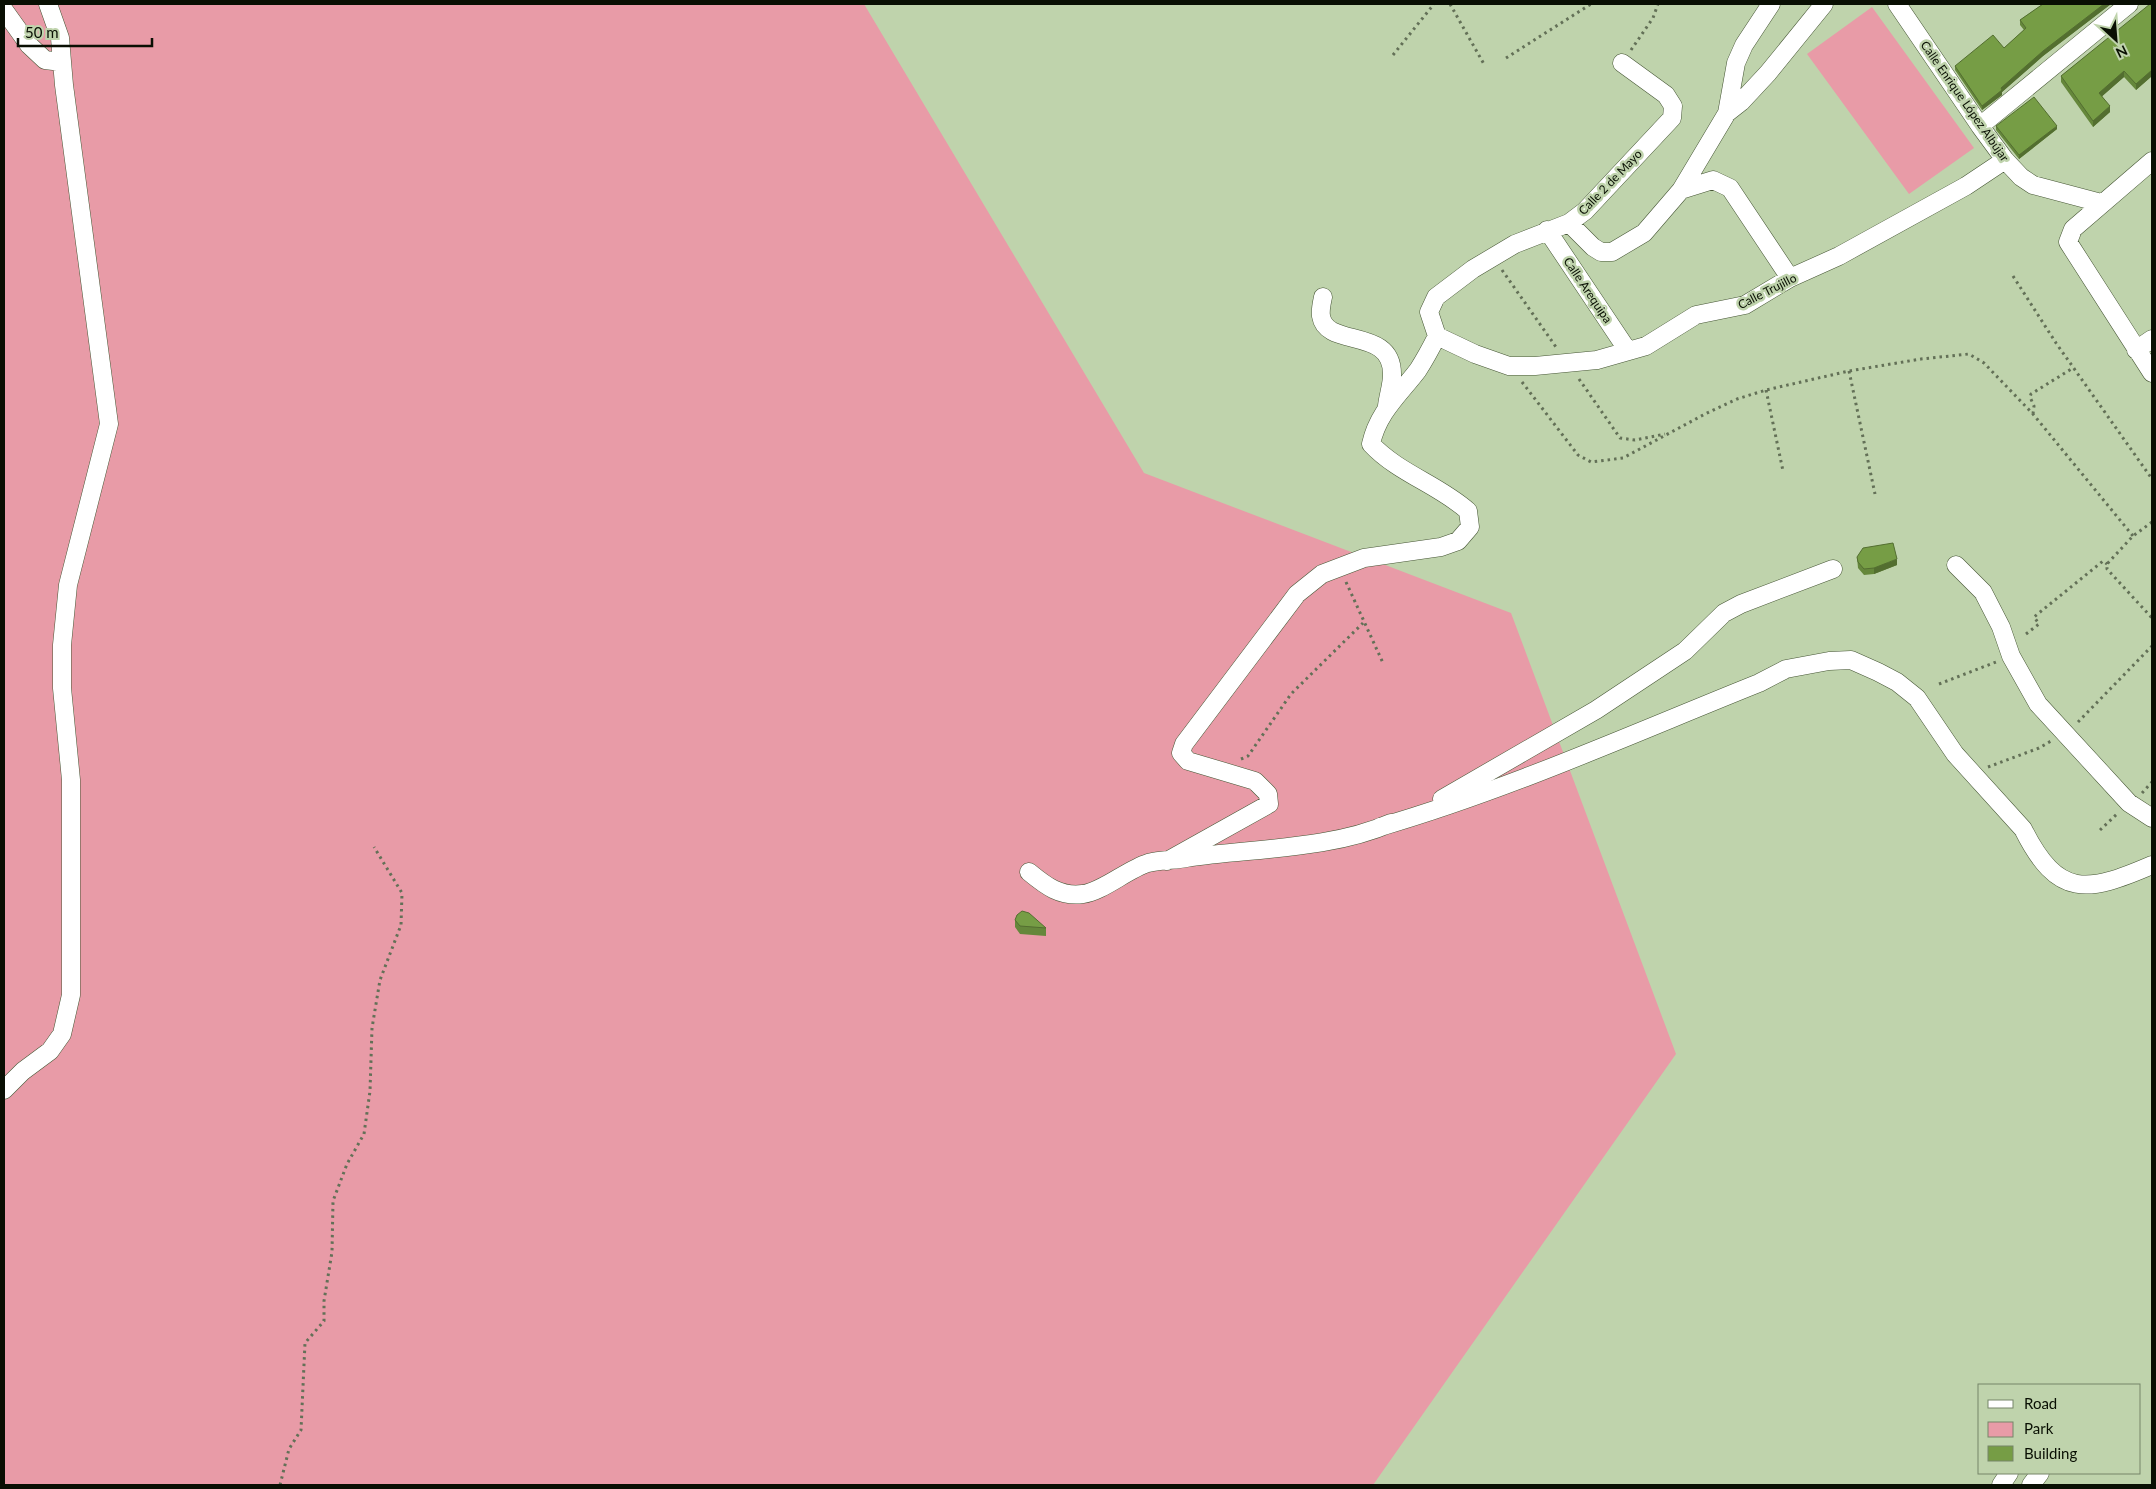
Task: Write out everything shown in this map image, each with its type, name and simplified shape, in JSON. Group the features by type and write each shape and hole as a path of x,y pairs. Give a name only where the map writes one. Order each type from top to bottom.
{"street":[{"path":"4,1090 23,1071 50,1050 62,1034 71,996 72,780 62,688 62,645 68,585 109,424 60,38 48,4"},
{"path":"1569,222 1593,247 1601,252 1612,252 1644,233 1681,190 1727,113 1736,62 1744,45 1771,4"},
{"path":"1727,113 1741,102 1768,73 1824,4"},
{"path":"1980,126 2130,4"},
{"name":"Calle Enrique López Albújar","path":"1905,7 1980,126 2021,178 2033,185 2101,203"},
{"path":"4,10 28,45 45,60 62,62"},
{"name":"Calle 2 de Mayo","path":"1437,336 1431,324 1429,312 1430,305 1436,297 1473,269 1515,244 1569,222 1585,211 1672,118 1672,106 1666,95 1622,62"},
{"name":"Calle Trujillo","path":"1437,336 1510,366 1535,366 1597,360 1646,346 1696,316 1745,304 1790,278 1839,256 1906,221 1966,186 2005,160"},
{"path":"2152,161 2073,228 2068,242 2152,373"},
{"path":"1681,190 1713,180 1730,188 1790,278"},
{"name":"Calle Arequipa","path":"1547,230 1628,351"},
{"path":"1323,296 1321,316 1326,328 1339,335 1370,342 1381,349 1388,361 1392,374 1386,407"},
{"path":"1167,861 1193,844 1259,812 1269,804 1268,794 1255,781 1188,761 1181,753 1184,744 1297,594 1322,574 1364,558 1441,547 1458,541 1470,527 1468,511 1452,497 1382,456 1371,444 1374,428 1386,407 1418,370 1437,336"},
{"path":"2136,350 2152,338"},
{"path":"1956,565 1983,592 2001,627 2011,656 2038,704 2129,803 2152,818"},
{"path":"1380,827 1445,798 1596,710 1685,651 1724,613 1741,604 1833,569"},
{"path":"1029,872 1050,888 1066,894 1085,894 1147,864 1220,853 1283,848 1342,837 1439,810 1759,683 1786,669 1851,660 1897,682 1917,698 1955,754 2023,829 2030,843 2054,875 2069,883 2098,885 2152,865"},
{"path":"2001,1485 2008,1474"},
{"path":"2031,1485 2039,1474"}],"path":[{"path":"1393,55 1434,4"},
{"path":"1450,4 1485,66"},
{"path":"1506,58 1591,4"},
{"path":"1622,62 1653,18 1658,4"},
{"path":"2013,276 2073,368 2152,479"},
{"path":"1510,366 1578,455 1591,462 1623,458 1705,414 1737,399 1766,390 1849,371 1921,359 1969,354 1984,363 2033,414 2133,536"},
{"path":"2033,414 2034,406 2031,394 2073,368"},
{"path":"1849,371 1875,494"},
{"path":"1766,390 1783,471"},
{"path":"2152,522 2133,536 2108,564 2107,569 2152,618"},
{"path":"2026,634 2039,624 2034,617 2103,561 2108,564"},
{"path":"1340,568 1363,623 1383,663"},
{"path":"1220,769 1248,756 1291,694 1363,623"},
{"path":"1987,767 2039,748 2064,734 2152,646"},
{"path":"1939,684 2011,656"},
{"path":"2100,830 2129,803"},
{"path":"280,1485 289,1449 301,1430 305,1343 324,1321 324,1301 332,1252 333,1201 347,1164 364,1134 370,1090 372,1028 378,990 401,925 402,893 374,848"}],"green space":[{"path":"4,4 864,4 1144,473 1511,613 1676,1054 1373,1485 4,1485"},
{"path":"1872,7 1974,148 1909,194 1807,54"}],"building":[{"path":"2043,4 2104,4 2043,51 2001,88 2002,90 1982,106 1955,66 1993,35 2004,48 2026,28 2020,20"},
{"path":"2152,4 2152,70 2136,84 2124,71 2099,93 2110,106 2093,121 2061,76"},
{"path":"2034,97 2057,126 2019,155 1996,126"},
{"path":"1893,543 1897,559 1874,568 1864,569 1858,562 1857,557 1863,548"},
{"path":"1022,911 1029,913 1046,928 1020,926 1015,920"}]}
